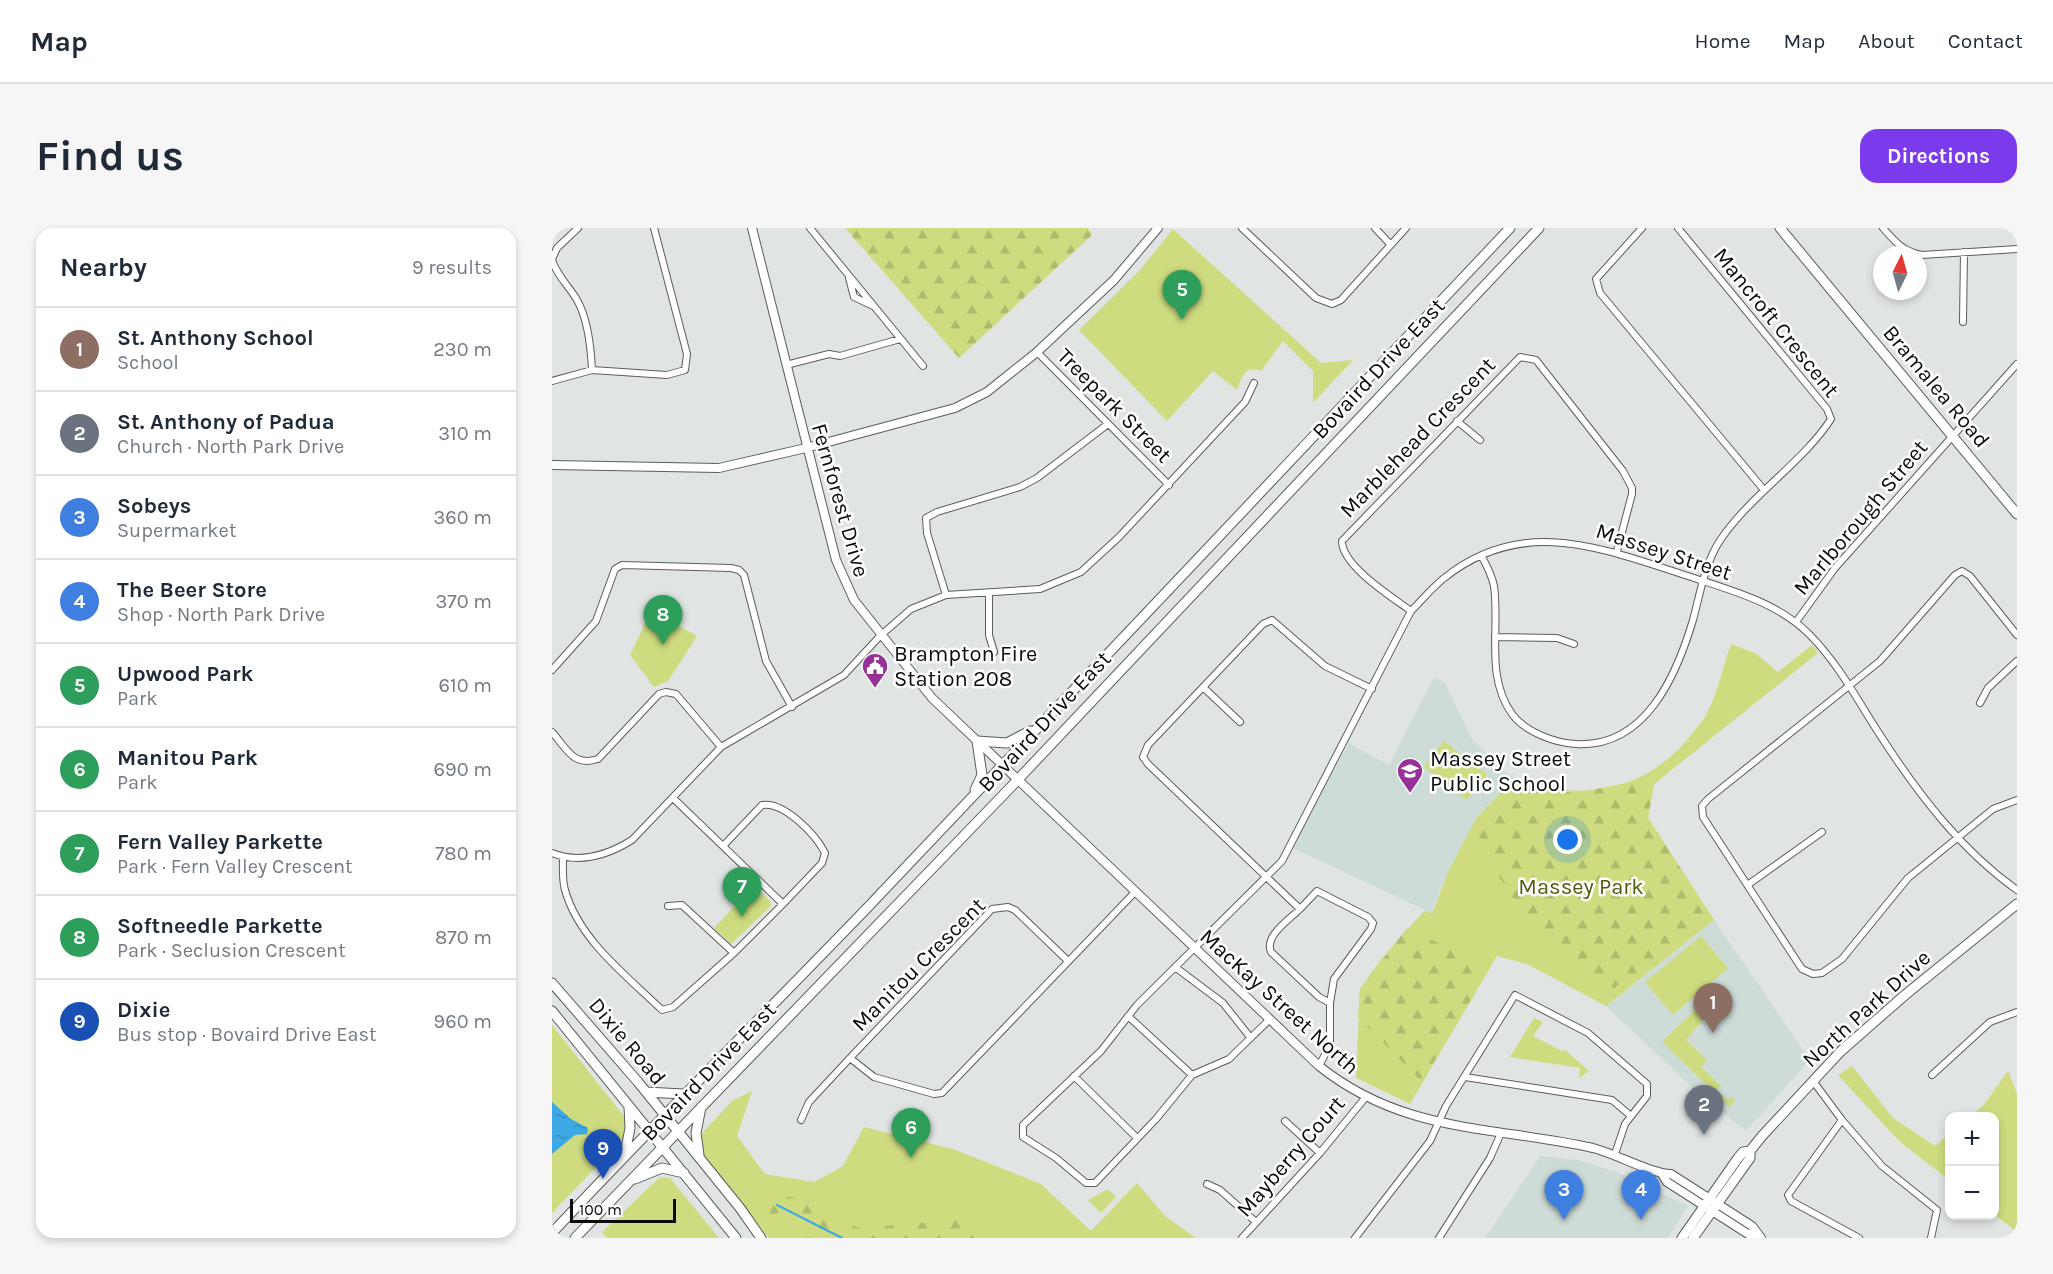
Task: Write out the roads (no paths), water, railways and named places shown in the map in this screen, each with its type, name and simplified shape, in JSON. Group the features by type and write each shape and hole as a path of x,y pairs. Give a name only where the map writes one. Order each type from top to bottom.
{"main road":[{"name":"Bovaird Drive East","path":"552,1233 683,1094 971,799 1510,228"},
{"name":"Bovaird Drive East","path":"575,1238 1016,780 1539,228"},
{"name":"Bramalea Road","path":"1780,228 2017,514"},
{"path":"971,799 982,775 977,741 1007,743 1040,726"},
{"name":"North Park Drive","path":"1693,1238 1710,1205 1743,1152 1750,1151 1841,1051 1905,995 2017,904"},
{"name":"Dixie Road","path":"552,983 646,1092 761,1238"},
{"name":"Dixie Road","path":"552,1011 736,1238"},
{"path":"646,1092 683,1094"},
{"path":"699,1158 696,1133 702,1105"},
{"path":"624,1156 630,1128 629,1106"},
{"path":"628,1183 662,1168 684,1173"},
{"name":"North Park Drive","path":"1682,1238 1710,1205"}],"street":[{"path":"578,228 557,248 552,260 555,270 578,302 591,351 592,370"},
{"path":"552,381 592,370 667,375 685,370 687,354 654,228"},
{"name":"Fernforest Drive","path":"752,228 806,448 836,560 849,593 880,636 932,698 1002,766"},
{"path":"810,228 923,366"},
{"path":"1242,228 1316,298 1332,304 1341,300 1406,228"},
{"path":"1375,228 1390,244"},
{"path":"1642,228 1596,279 1600,293 1764,490"},
{"name":"Mancroft Crescent","path":"1482,557 1494,586 1496,670 1499,687 1512,715 1540,735 1553,740 1594,745 1626,733 1652,709 1677,666 1719,541 1764,490 1825,429 1831,419 1827,409 1678,228"},
{"path":"1883,228 1897,245 1910,253 1922,255 2017,249"},
{"path":"552,465 705,469 806,448 955,408 987,392 1037,352 1114,280 1155,229"},
{"path":"1963,322 1964,252"},
{"path":"786,364 829,354 840,356 900,339"},
{"name":"Treepark Street","path":"1037,352 1169,484"},
{"name":"Marblehead Crescent","path":"1411,611 1381,590 1347,558 1342,550 1342,541 1520,357 1536,360 1623,471 1632,488 1631,505 1617,551"},
{"name":"Marlborough Street","path":"1796,622 1835,568 2017,364"},
{"path":"552,853 563,858 598,855 615,850 632,840 721,747 844,675 880,636 910,609 946,595 1040,589 1081,572 1119,537 1245,402 1254,383"},
{"path":"1457,421 1480,441"},
{"path":"946,595 927,533 926,518 937,512 1020,488 1037,478 1108,424"},
{"name":"Massey Street","path":"1137,1138 1100,1179 1091,1184 1083,1181 1056,1158 1027,1142 1022,1134 1023,1125 1101,1051 1128,1016 1266,878 1291,847 1411,611 1443,580 1466,563 1503,548 1531,542 1573,542 1617,551 1765,604 1796,622 1824,651 1922,796 1958,838 2017,890"},
{"path":"552,670 596,621 615,569 622,565 731,568 739,570 744,575 766,661 792,707"},
{"path":"2017,635 1962,571 1954,575 1880,661 1702,806 1703,817 1803,969 1813,974 1822,973 1842,959 1908,878 1993,809 2017,800"},
{"path":"989,593 989,635 994,652"},
{"path":"1300,909 1143,757 1148,745 1263,624 1272,620 1325,666 1372,688"},
{"path":"1495,637 1557,638 1574,644"},
{"path":"1980,703 1989,688 2017,661"},
{"path":"1204,688 1240,722"},
{"path":"552,732 577,761 587,762 598,759 659,694 671,692 676,694 721,747"},
{"name":"MacKay Street North","path":"1002,766 1319,1066 1365,1098 1397,1112 1438,1123 1615,1154 1662,1174 1671,1174 1748,1234 1758,1236"},
{"path":"673,798 783,904"},
{"path":"563,858 564,888 580,923 624,975 662,1010 673,1007 734,953 822,864 825,853 820,843 781,806 770,804 762,805 723,846"},
{"path":"1749,884 1822,832"},
{"name":"Manitou Crescent","path":"850,1058 874,1077 934,1094 942,1093 1136,891"},
{"path":"1319,1066 1329,1045 1330,1003 1334,979 1373,923 1368,917 1317,891 1271,939 1268,946 1271,952 1319,997 1330,1003"},
{"path":"668,906 682,905 734,953"},
{"name":"Manitou Crescent","path":"801,1120 809,1102 992,909 1008,907 1015,910 1068,961"},
{"path":"1175,967 1223,1003 1250,1037"},
{"path":"1355,1238 1430,1141 1446,1106 1515,995 1588,1033 1647,1084 1647,1096 1621,1132 1615,1154"},
{"path":"1932,1075 1990,1022 2017,1012"},
{"path":"1128,1016 1192,1075"},
{"path":"1074,1076 1137,1138 1192,1075 1229,1059 1270,1019"},
{"path":"1465,1077 1612,1100 1631,1116"},
{"path":"1813,1081 1842,1120 1882,1166 1937,1210 1931,1238"},
{"name":"Mayberry Court","path":"1242,1238 1320,1153 1365,1098"},
{"path":"1842,1120 1788,1195 1791,1201 1859,1238"},
{"path":"1285,1121 1320,1153"},
{"path":"1439,1238 1490,1158 1501,1133"},
{"path":"1207,1184 1220,1190 1256,1222"}],"water":[{"path":"552,1102 571,1119 588,1128 587,1134 575,1135 552,1154"}],"waterway":[{"path":"777,1205 842,1238"}],"place":[{"name":"Upwood Park","path":"1182,320"},
{"name":"Softneedle Parkette","path":"663,645"},
{"name":"Brampton Fire Station 208","path":"875,689"},
{"name":"Massey Street Public School","path":"1410,794"},
{"name":"Fern Valley Parkette","path":"742,917"},
{"name":"St. Anthony School","path":"1713,1033"},
{"name":"St. Anthony of Padua","path":"1704,1135"},
{"name":"Manitou Park","path":"911,1158"},
{"name":"Dixie","path":"603,1179"},
{"name":"Sobeys","path":"1564,1220"},
{"name":"The Beer Store","path":"1641,1220"}],"park label":[{"name":"Massey Park","path":"1581,886"}]}
